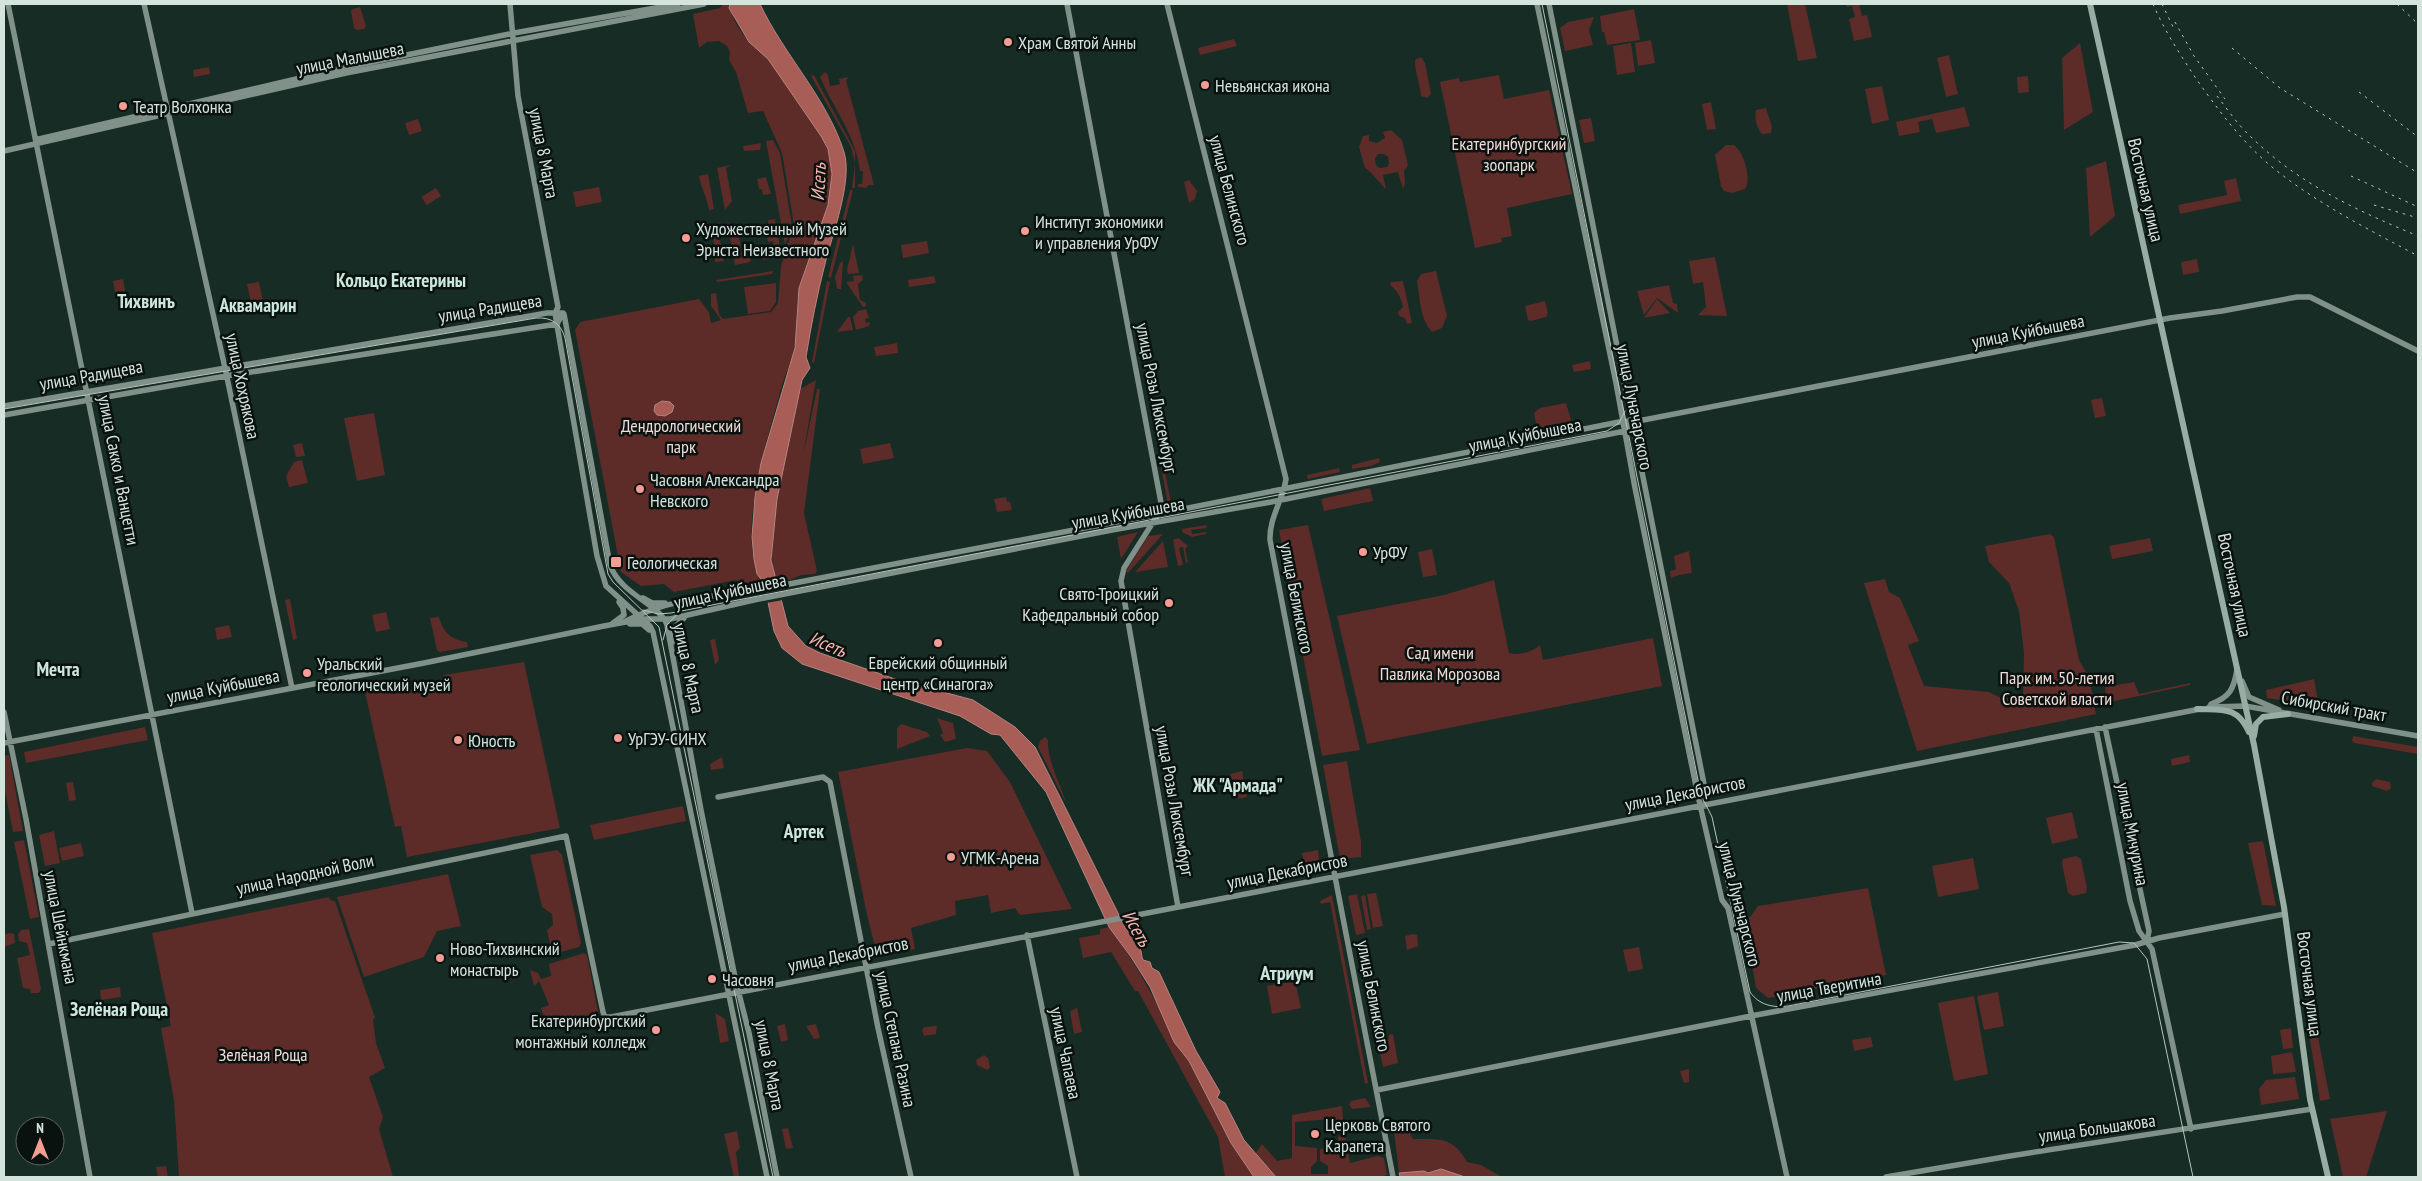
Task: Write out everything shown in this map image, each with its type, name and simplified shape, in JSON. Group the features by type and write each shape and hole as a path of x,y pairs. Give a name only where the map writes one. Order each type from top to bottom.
{"main road":[{"name":"улица Сакко и Ванцетти","path":"8,4 90,399 192,913"},
{"name":"улица Хохрякова","path":"144,4 166,111 225,368 292,688"},
{"name":"улица 8 Марта","path":"510,4 518,96 597,556 606,586 650,626 653,635 767,1177"},
{"name":"улица Малышева","path":"4,149 343,68 514,33 678,4"},
{"name":"улица Малышева","path":"166,111 346,73 704,4"},
{"name":"улица Розы Люксембург","path":"1067,4 1164,510 1158,514 1124,568 1121,581 1178,907"},
{"name":"улица Белинского","path":"1167,4 1286,479 1282,500 1271,526 1270,540 1393,1176"},
{"name":"улица Луначарского","path":"1538,4 1624,421 1635,488 1702,805 1702,815 1722,900 1728,908 1786,1177"},
{"name":"улица Луначарского","path":"1549,4 1706,794 1702,805"},
{"name":"Восточная улица","path":"2090,4 2254,745 2285,914 2312,1109 2328,1177"},
{"name":"улица Куйбышева","path":"1164,510 2160,320 2298,297 2310,297 2418,351"},
{"name":"улица 8 Марта","path":"556,310 563,313 610,565 615,577 665,620 703,819 777,1177"},
{"name":"улица Радищева","path":"4,406 556,310"},
{"name":"улица Радищева","path":"4,415 226,376 557,324 563,313"},
{"path":"1625,430 1633,422"},
{"name":"улица Куйбышева","path":"640,617 665,620 813,588 1153,522 1282,500 1625,430"},
{"path":"1164,510 1173,519"},
{"name":"улица Куйбышева","path":"7,742 605,626 640,617 653,609 699,599 752,591 1158,514"},
{"path":"811,579 813,588"},
{"path":"605,626 616,621 624,613 624,608 606,586"},
{"path":"626,587 652,603 687,598 699,599"},
{"path":"673,659 674,628 684,618 701,613"},
{"path":"605,626 642,624 653,635"},
{"path":"2197,709 2228,696 2233,689 2237,668"},
{"path":"2237,668 2249,696 2288,714"},
{"name":"улица Декабристов","path":"605,1017 740,994 866,966 2197,709 2219,706 2245,706"},
{"name":"Сибирский тракт","path":"2245,706 2418,736"},
{"path":"2197,709 2225,711 2240,716 2254,745"},
{"name":"улица Шейнкмана","path":"4,712 7,742 26,819 90,1177"},
{"path":"2254,745 2256,724 2263,716 2288,714"},
{"name":"улица Мичурина","path":"2106,727 2148,931 2147,941"},
{"name":"улица Мичурина","path":"2096,729 2130,901 2140,933 2152,949 2191,1129"},
{"name":"улица Степана Разина","path":"718,798 823,777 830,782 866,966 911,1177"},
{"name":"улица Народной Воли","path":"49,944 566,836 605,1017"},
{"name":"улица Тверитина","path":"1377,1090 1751,1016 2135,945 2285,914"},
{"name":"улица Чапаева","path":"1027,935 1076,1177"},
{"name":"улица Большакова","path":"1886,1177 2312,1109"}],"green space":[{"name":"Дендрологический парк","path":"723,4 730,4 734,20 749,42 768,59 813,120 830,158 831,189 824,219 802,278 797,304 793,354 782,385 756,486 752,514 752,541 755,564 764,583 748,588 736,580 674,592 664,584 641,586 621,572 575,330 580,322 699,299 709,312 711,323 721,320 711,306 711,294 716,293 719,314 723,319 771,312 778,303 781,266 794,225 782,153 763,111 748,113 736,72 729,60 730,52 727,46 719,41 707,42 699,48 693,14 720,8"},
{"path":"1787,4 1805,4 1817,58 1798,61"},
{"path":"1846,4 1859,4 1862,16 1867,15 1872,37 1854,41 1849,19 1855,17 1852,6 1847,7"},
{"path":"360,7 366,26 364,29 357,30 354,28 351,11"},
{"path":"1634,9 1640,40 1607,45 1604,32 1602,32 1600,16"},
{"path":"1594,17 1589,30 1593,45 1565,51 1560,28 1568,22"},
{"path":"1234,39 1237,46 1200,55 1198,48"},
{"path":"1651,40 1655,63 1638,66 1635,43"},
{"path":"1631,43 1635,72 1617,75 1613,46"},
{"path":"2080,43 2093,112 2064,130 2062,58"},
{"path":"1949,55 1958,94 1946,97 1937,58"},
{"path":"1421,57 1425,63 1431,94 1427,98 1421,96 1416,70 1415,60"},
{"path":"209,67 210,74 194,77 193,70"},
{"path":"825,72 828,75 830,86 840,84 839,79 849,77 846,80 874,185 869,185 866,188 858,187 858,184 862,184 863,171 860,171 849,133 820,77"},
{"path":"814,75 855,151 855,163 851,147 811,76"},
{"name":"Екатеринбургский зоопарк","path":"1499,75 1504,99 1549,90 1572,194 1507,208 1512,236 1501,238 1502,242 1475,248 1440,82 1459,78 1460,82"},
{"path":"2028,76 2029,92 2018,93 2017,77"},
{"path":"1882,86 1889,120 1872,124 1865,89"},
{"path":"1962,99 1970,126 1936,133 1932,119 1918,122 1920,132 1899,136 1896,122 1964,107"},
{"path":"1711,102 1716,129 1707,130 1702,104"},
{"path":"1766,108 1772,127 1771,133 1762,134 1757,126 1755,113 1756,110"},
{"path":"1591,118 1595,141 1584,143 1579,120"},
{"path":"418,119 422,131 409,135 405,123"},
{"path":"1391,130 1402,140 1408,165 1404,171 1405,184 1403,189 1398,172 1383,175 1386,189 1365,168 1359,147 1363,136 1369,135 1369,141 1377,143 1385,138 1383,132","holes":["1378,154 1384,154 1388,157 1389,163 1387,167 1380,168 1376,165 1375,159"]},
{"path":"773,140 780,153 792,226 785,245 766,141"},
{"path":"761,143 760,150 744,151 743,146"},
{"path":"1726,145 1734,145 1738,148 1744,159 1748,179 1745,189 1732,193 1724,191 1721,186 1715,155"},
{"path":"2106,161 2115,216 2090,237 2086,168"},
{"path":"855,163 855,188 852,188"},
{"path":"731,165 726,168 732,201 725,210 717,168"},
{"path":"708,174 714,209 709,210 699,176"},
{"path":"766,177 771,194 763,195 762,189 759,189 757,179"},
{"path":"2236,178 2241,201 2180,214 2178,205 2227,195 2224,181"},
{"path":"1189,180 1197,191 1195,199 1189,203 1184,182"},
{"path":"599,187 602,202 576,207 573,192"},
{"path":"436,188 441,196 427,205 421,197"},
{"path":"850,190 853,190 831,278 828,277"},
{"path":"775,219 780,247 777,257 764,260 761,257 775,254 773,241 768,242 765,228 769,227 768,220"},
{"path":"727,222 737,227 743,258 751,257 750,262 735,265"},
{"path":"718,229 724,261 715,262 713,230"},
{"path":"927,241 929,253 903,258 901,245"},
{"path":"853,244 859,273 848,274 847,270"},
{"path":"1715,257 1727,316 1698,315 1706,307 1703,282 1693,284 1689,261"},
{"path":"2197,259 2199,272 2183,275 2181,262"},
{"path":"843,261 841,289 837,289 835,277 840,263"},
{"path":"773,271 772,274 717,282 716,280"},
{"path":"1436,271 1447,316 1442,328 1432,332 1423,315 1417,281 1421,274"},
{"path":"862,275 863,280 858,284 860,300 866,303 866,306 863,307 846,282 854,281 853,276"},
{"path":"934,276 936,283 909,287 908,280"},
{"path":"123,279 126,296 116,298 113,281"},
{"path":"827,281 830,282 814,363 812,362"},
{"path":"1403,281 1412,323 1407,324 1405,318 1399,316 1398,312 1403,307 1400,298 1390,285 1391,282"},
{"path":"259,282 265,310 253,312 247,284"},
{"path":"776,283 776,302 770,311 748,314 744,287"},
{"path":"1669,285 1673,303 1677,304 1678,313 1657,298 1644,315 1637,291"},
{"path":"1657,299 1670,313 1644,318"},
{"path":"1545,301 1548,313 1546,317 1528,320 1525,306"},
{"path":"866,309 869,318 865,319 866,323 870,322 869,326 856,330 853,317 858,311"},
{"path":"848,317 850,317 853,330 837,332"},
{"path":"897,343 898,353 876,356 874,347"},
{"path":"1590,361 1591,369 1574,372 1572,365"},
{"path":"816,380 803,456 817,389 820,389 804,513 817,571 815,574 801,575 790,580 776,580 772,559 772,536 778,485 800,389"},
{"path":"2102,398 2106,416 2095,418 2091,400"},
{"path":"1566,403 1572,423 1537,430 1534,413 1540,408"},
{"path":"374,413 385,475 357,481 344,418"},
{"path":"302,443 305,456 296,457 293,445"},
{"path":"890,443 894,458 863,464 860,449"},
{"path":"1379,458 1380,462 1371,466 1352,469 1352,465"},
{"path":"302,460 308,483 289,487 286,476 294,462"},
{"path":"1163,461 1171,503 1168,504 1160,462"},
{"path":"1339,468 1340,472 1308,479 1307,475"},
{"path":"1370,488 1373,501 1324,511 1321,499"},
{"path":"1006,497 1007,502 1010,502 1012,510 997,512 994,499"},
{"path":"1206,525 1207,528 1191,530 1192,534 1207,532 1206,534 1192,537 1182,532 1182,529"},
{"path":"1308,525 1360,750 1322,756 1279,530"},
{"path":"1138,532 1121,559 1117,537"},
{"path":"1163,534 1128,573 1126,571 1148,536"},
{"name":"Парк им. 50-летия Советской власти","path":"2050,534 2054,537 2079,660 2089,677 2096,714 1917,751 1864,583 1885,579 1889,592 1900,598 1919,641 1908,645 1924,686 1989,692 2003,699 2023,695 2024,653 2019,611 2009,583 1989,562 1985,546"},
{"path":"1178,538 1188,546 1185,549 1188,562 1186,563 1183,547 1179,548 1183,565 1178,566 1173,540"},
{"path":"2150,538 2153,551 2112,559 2109,546"},
{"path":"1163,541 1168,567 1135,572"},
{"path":"1432,549 1437,575 1423,577 1418,552"},
{"path":"1689,551 1692,573 1671,578 1670,571 1676,569 1674,556"},
{"name":"Сад имени Павлика Морозова","path":"1494,580 1509,653 1525,653 1540,645 1543,660 1653,638 1662,686 1367,744 1337,616 1444,595"},
{"path":"290,599 297,639 293,640 285,600"},
{"path":"386,612 390,629 376,632 372,615"},
{"path":"439,617 445,631 456,639 467,642 468,647 440,652 437,650 430,618"},
{"path":"229,625 232,637 217,640 215,628"},
{"path":"715,639 719,660 715,665 710,640"},
{"name":"Юность","path":"524,662 560,828 407,857 401,826 395,827 365,692 407,683 408,690 436,686 444,675"},
{"path":"2314,679 2319,706 2267,698 2266,690"},
{"path":"2134,682 2139,694 2190,683 2190,685 2106,703 2105,687"},
{"path":"937,718 953,723 956,739 945,742 940,735 943,733"},
{"path":"901,724 927,732 930,736 897,749 897,728"},
{"path":"145,727 148,740 26,763 24,752"},
{"path":"2353,736 2418,747 2418,754 2354,743 2352,741"},
{"path":"1045,737 1048,740 1052,763 1066,803 1038,747 1040,741"},
{"name":"УГМК-Арена","path":"967,748 987,751 1010,782 1072,909 1020,915 1015,908 991,913 988,895 955,901 956,915 911,928 915,949 877,955 838,772"},
{"path":"9,755 23,831 13,832 4,786 4,756"},
{"path":"2189,755 2190,762 2172,766 2171,759"},
{"path":"722,757 724,768 711,770 710,764"},
{"path":"1347,761 1361,842 1361,857 1340,859 1323,765"},
{"path":"1242,771 1247,797 1235,799 1230,774"},
{"path":"2376,779 2390,782 2391,788 2387,791 2372,786"},
{"path":"73,782 76,800 69,801 66,783"},
{"path":"683,806 686,821 594,840 590,825"},
{"path":"2072,812 2078,838 2052,844 2046,818"},
{"path":"54,831 60,863 45,866 39,835"},
{"path":"24,840 39,917 30,919 14,842"},
{"path":"2263,841 2276,906 2262,905 2248,843"},
{"path":"81,843 84,856 62,861 59,848"},
{"path":"557,850 562,855 581,943 579,947 543,957 540,947 550,944 547,930 553,925 552,914 542,907 530,855"},
{"path":"1318,850 1320,866 1305,868 1302,853"},
{"path":"2076,856 2081,859 2087,888 2086,893 2073,896 2068,893 2062,863 2063,859"},
{"path":"1973,858 1979,889 1938,897 1932,866"},
{"path":"448,874 461,926 437,931 424,957 364,977 337,897"},
{"path":"1868,888 1886,975 1768,998 1756,988 1745,924 1758,906"},
{"path":"1376,893 1383,926 1373,928 1367,894"},
{"path":"1357,894 1365,933 1356,935 1348,896"},
{"path":"1332,895 1368,1083 1365,1084 1330,902 1321,904 1320,901"},
{"path":"1365,895 1371,929 1367,930 1361,896"},
{"name":"Зелёная Роща","path":"329,897 330,900 335,901 375,1018 373,1019 376,1043 385,1068 369,1077 383,1117 379,1129 393,1177 179,1177 174,1100 161,1028 171,1026 152,933"},
{"path":"1109,927 1157,1004 1231,1143 1254,1177 1225,1177 1218,1137 1138,991 1135,991 1111,952 1083,958 1079,938 1100,934 1100,929"},
{"path":"29,929 41,989 39,993 31,993 30,989 23,988 17,958 30,955 27,943 19,941 18,934 21,930"},
{"path":"4,934 14,934 15,943 4,947"},
{"path":"1417,935 1418,946 1407,950 1405,936"},
{"path":"1639,947 1643,969 1628,972 1623,950"},
{"path":"584,953 587,955 598,1012 594,1016 551,1025 545,1020 541,1008 549,1005 539,981 534,986 530,970 538,973 541,979 551,976 549,964"},
{"path":"1295,981 1301,1008 1272,1014 1267,986"},
{"path":"120,987 121,997 101,1000 100,990"},
{"path":"1998,992 2004,1026 1984,1030 1977,996"},
{"path":"1974,996 1988,1074 1954,1081 1938,1003"},
{"path":"1077,1008 1082,1032 1074,1034 1070,1011"},
{"path":"715,1013 725,1019 729,1041 720,1043"},
{"path":"785,1024 788,1040 781,1042 777,1026"},
{"path":"816,1024 820,1038 814,1039 806,1026"},
{"path":"937,1026 936,1034 924,1036 922,1031 924,1027"},
{"path":"2291,1028 2293,1048 2283,1049 2280,1030"},
{"path":"2317,1032 2330,1099 2320,1101 2309,1034"},
{"path":"1393,1034 1398,1063 1383,1067 1379,1048 1380,1041 1389,1039 1389,1035"},
{"path":"1871,1037 1873,1047 1854,1051 1852,1040"},
{"path":"2292,1052 2296,1072 2273,1074 2271,1056"},
{"path":"984,1055 988,1058 990,1068 987,1070 977,1065 976,1060"},
{"path":"1689,1069 1689,1082 1684,1083 1680,1071"},
{"path":"2295,1077 2299,1099 2261,1105 2259,1089 2266,1080"},
{"path":"1365,1098 1371,1107 1352,1109 1349,1104 1351,1101"},
{"path":"1342,1106 1344,1130 1337,1129 1330,1119 1295,1122 1295,1146 1317,1148 1317,1161 1311,1167 1311,1174 1328,1174 1328,1166 1320,1161 1320,1149 1330,1147 1335,1140 1335,1143 1338,1143 1338,1137 1345,1135 1350,1163 1377,1156 1384,1158 1387,1175 1380,1177 1276,1177 1255,1154 1262,1144 1277,1161 1292,1158 1292,1115"},
{"path":"2387,1111 2366,1177 2343,1177 2330,1119"},
{"path":"1393,1123 1405,1124 1413,1139 1438,1139 1451,1143 1467,1162 1481,1165 1502,1177 1466,1177 1437,1171 1428,1173 1399,1173"},
{"path":"788,1128 793,1148 786,1149 782,1129"},
{"path":"737,1131 740,1148 736,1152 739,1177 734,1177 724,1134"},
{"path":"166,1166 168,1177 158,1177 156,1167"}],"shaded area":[{"path":"730,4 760,4 827,113 844,152 846,164 844,193 822,276 810,334 806,357 810,368 802,380 777,499 771,560 788,626 806,646 820,653 898,680 973,700 1015,727 1035,747 1122,924 1140,948 1143,960 1150,962 1152,968 1159,972 1196,1051 1220,1092 1217,1098 1225,1103 1244,1140 1276,1177 1254,1177 1231,1143 1189,1061 1174,1042 1150,987 1109,927 1046,792 1000,735 991,734 960,716 802,664 782,648 774,631 764,583 757,574 754,559 752,537 755,497 761,463 795,348 799,288 828,205 832,174 828,149 821,136 768,59 749,42 729,8"},
{"path":"662,401 670,402 674,406 672,412 665,416 657,415 654,411 655,405"},
{"path":"1441,1169 1465,1177 1400,1177 1399,1173 1424,1171 1428,1173"}],"pier":[{"path":"779,581 783,600 766,603 762,585"}],"tram line":[{"path":"1542,4 1701,795 1712,817 1750,992 1767,1005 1788,1006 2119,942 2134,943 2147,959 2193,1177"},
{"path":"4,409 536,318 555,322 565,338 608,574 613,582 659,627 773,1177"},
{"path":"643,610 658,614 671,613 1607,431 1619,423 1625,411"},
{"path":"663,640 667,625 679,612"}],"railway":[{"path":"2153,4 2157,14 2197,80 2232,126 2261,157 2289,180 2324,204 2418,256"},
{"path":"2162,4 2175,31"},
{"path":"2397,4 2418,24"},
{"path":"2175,22 2194,56 2225,99"},
{"path":"2232,48 2280,88 2418,173"},
{"path":"2359,92 2418,137"},
{"path":"2217,96 2246,132 2269,154 2289,169 2351,206 2418,236"},
{"path":"2351,176 2418,207"},
{"path":"2374,205 2418,218"}],"place":[{"name":"Храм Святой Анны","path":"1008,42"},
{"name":"Невьянская икона","path":"1205,85"},
{"name":"Театр Волхонка","path":"123,106"},
{"name":"Институт экономики и управления УрФУ","path":"1025,231"},
{"name":"Художественный Музей Эрнста Неизвестного","path":"686,238"},
{"name":"Часовня Александра Невского","path":"640,489"},
{"name":"УрФУ","path":"1363,552"},
{"name":"Геологическая","path":"616,562"},
{"name":"Свято-Троицкий Кафедральный собор","path":"1169,603"},
{"name":"Еврейский общинный центр «Синагога»","path":"938,643"},
{"name":"Уральский геологический музей","path":"307,673"},
{"name":"УрГЭУ-СИНХ","path":"618,738"},
{"name":"Юность","path":"458,740"},
{"name":"УГМК-Арена","path":"951,857"},
{"name":"Ново-Тихвинский монастырь","path":"440,958"},
{"name":"Часовня","path":"712,979"},
{"name":"Екатеринбургский монтажный колледж","path":"656,1030"},
{"name":"Церковь Святого Карапета","path":"1315,1134"}],"district":[{"name":"Кольцо Екатерины","path":"401,280"},
{"name":"Тихвинъ","path":"146,301"},
{"name":"Аквамарин","path":"258,305"},
{"name":"Мечта","path":"58,669"},
{"name":"ЖК \"Армада\"","path":"1238,785"},
{"name":"Артек","path":"804,831"},
{"name":"Атриум","path":"1287,973"},
{"name":"Зелёная Роща","path":"119,1009"}],"water label":[{"name":"Исеть","path":"818,182"},
{"name":"Исеть","path":"828,644"},
{"name":"Исеть","path":"1137,928"}]}
